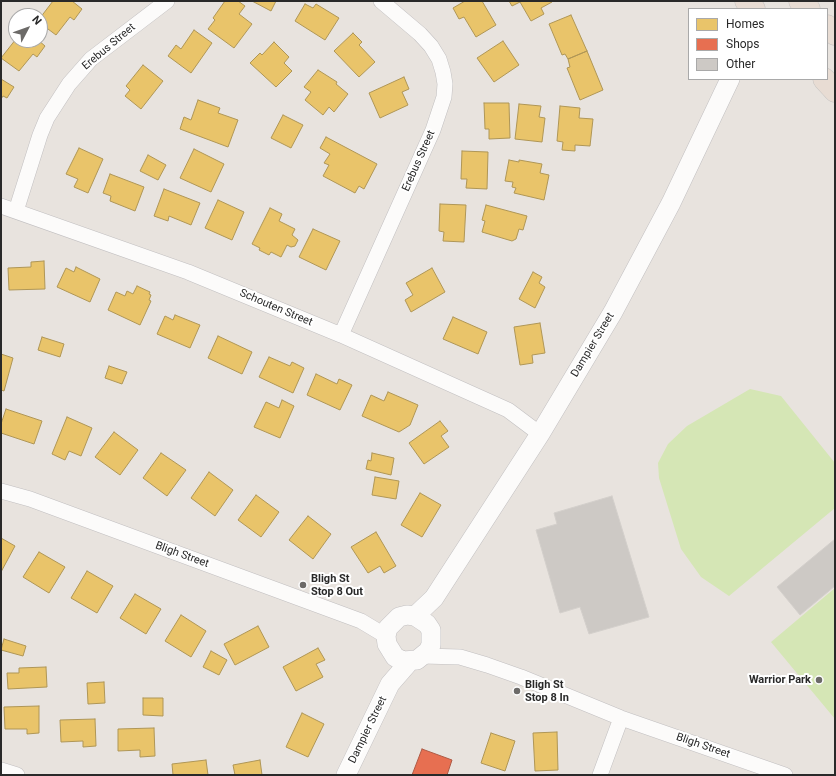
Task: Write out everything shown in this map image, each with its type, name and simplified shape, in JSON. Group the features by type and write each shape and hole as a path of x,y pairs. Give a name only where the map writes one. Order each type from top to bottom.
{"highway":[{"path":"800,1 808,8"},
{"path":"825,80 835,91"}],"street":[{"name":"Erebus Street","path":"16,210 40,135 47,118 66,89 91,59 167,1"},
{"name":"Erebus Street","path":"341,335 433,130 444,97 443,72 439,59 431,46 420,34 381,1"},
{"name":"Dampier Street","path":"425,626 434,598 540,434 612,312 664,217 730,80"},
{"name":"Schouten Street","path":"1,206 16,210 188,272 341,335 508,410 540,434"},
{"name":"Bligh Street","path":"1,491 30,499 361,621 389,636"},
{"path":"390,684 389,636 407,615 425,626 460,657"},
{"path":"390,684 431,645 425,626"},
{"path":"389,636 395,657 416,659 460,657"},
{"name":"Bligh Street","path":"460,657 521,677 621,718 785,775"},
{"name":"Dampier Street","path":"346,775 390,684"},
{"path":"600,775 621,718"},
{"path":"1,770 17,775"}],"green space":[{"path":"750,389 781,396 835,463 835,508 729,596 701,577 681,549 659,478 658,463 668,444 687,426"},
{"name":"Warrior Park","path":"835,588 835,719 771,642"}],"building: Homes":[{"path":"53,1 72,1 82,9 74,20 70,17 56,35 48,29 48,8"},
{"path":"225,1 238,1 245,6 239,14 252,24 234,48 208,29 215,20 213,18"},
{"path":"252,1 276,1 271,11"},
{"path":"465,1 482,1 496,25 476,37 464,17 459,19 453,8"},
{"path":"509,1 552,2 541,8 544,14 531,21 520,2 512,6"},
{"path":"305,4 313,8 316,4 339,18 325,40 295,21"},
{"path":"571,15 587,51 568,59 565,54 562,55 549,24"},
{"path":"194,30 212,43 191,73 168,56 176,45 181,49"},
{"path":"353,33 362,42 359,45 375,62 359,77 334,51"},
{"path":"503,41 519,65 494,82 477,58"},
{"path":"274,42 289,57 284,63 292,71 276,87 250,63 260,53 262,55"},
{"path":"9,48 44,48 37,57 33,54 19,71 1,58"},
{"path":"587,51 603,90 580,100 567,68 570,67 568,59"},
{"path":"143,65 163,81 141,109 125,96 130,90 126,86"},
{"path":"318,70 337,82 336,84 348,94 334,112 329,107 323,115 305,100 311,92 304,87"},
{"path":"404,77 409,89 402,92 408,105 380,118 369,93"},
{"path":"1,79 14,87 7,98 3,96 1,99"},
{"path":"198,100 220,108 218,113 238,120 228,147 180,129 184,117 191,120"},
{"path":"484,103 509,103 510,138 489,139 489,129 485,129"},
{"path":"519,104 541,106 539,117 545,118 542,142 515,139"},
{"path":"560,106 580,108 579,118 593,119 590,146 575,145 575,151 562,150 563,142 557,141"},
{"path":"283,115 303,125 291,148 271,138"},
{"path":"326,137 377,164 364,189 359,186 355,193 323,176 329,165 324,163 330,154 320,148"},
{"path":"79,148 103,159 88,193 74,187 78,179 66,174"},
{"path":"194,149 224,164 211,192 180,178"},
{"path":"462,151 488,152 487,189 466,188 467,179 461,179"},
{"path":"148,155 166,165 158,180 140,171"},
{"path":"509,160 519,162 519,160 542,164 540,173 549,175 544,200 514,193 516,188 512,187 513,182 505,181"},
{"path":"110,174 144,187 135,211 110,201 111,196 103,193"},
{"path":"164,189 200,203 191,225 169,216 168,221 154,216"},
{"path":"218,200 244,212 232,240 205,228"},
{"path":"440,204 466,205 464,242 443,241 444,232 439,231"},
{"path":"486,205 527,216 523,230 519,229 516,239 512,241 482,232 485,221 482,220"},
{"path":"270,208 282,214 279,221 295,229 292,235 298,240 295,246 291,247 287,245 281,257 271,252 269,255 259,250 260,248 252,244"},
{"path":"313,229 340,241 326,270 299,257"},
{"path":"44,261 45,289 9,290 8,268 31,267 31,262"},
{"path":"76,267 100,279 90,302 57,287 66,268 74,272"},
{"path":"432,268 445,292 411,312 405,300 413,295 406,283"},
{"path":"533,272 542,277 539,283 545,287 535,308 519,299"},
{"path":"137,286 150,292 149,294 151,295 149,300 151,301 140,325 108,310 116,292 125,296 127,291 133,294"},
{"path":"175,315 200,325 190,348 157,334 165,316 173,320"},
{"path":"453,317 487,332 478,354 443,339"},
{"path":"540,323 545,353 532,355 533,363 520,365 514,327"},
{"path":"218,336 252,352 242,374 208,358"},
{"path":"42,337 64,344 60,357 38,350"},
{"path":"1,354 13,358 4,391 1,390"},
{"path":"269,357 290,366 292,362 304,368 293,393 259,377"},
{"path":"109,366 127,372 122,384 105,378"},
{"path":"316,374 337,384 339,379 352,385 340,410 307,395"},
{"path":"388,392 418,405 410,425 399,432 362,416 371,395 384,401"},
{"path":"282,400 294,406 280,438 254,427 266,402 279,408"},
{"path":"6,409 42,421 34,444 1,433 1,424"},
{"path":"67,417 92,428 81,456 69,451 65,460 52,454"},
{"path":"440,421 448,431 441,436 449,447 424,464 409,443"},
{"path":"114,432 138,450 120,475 95,457"},
{"path":"161,453 186,470 167,496 143,478"},
{"path":"372,453 394,458 391,475 366,469 368,460 371,461"},
{"path":"209,472 233,490 215,516 191,498"},
{"path":"375,477 399,481 396,499 372,495"},
{"path":"420,493 441,505 422,537 401,525"},
{"path":"256,495 279,512 261,537 238,520"},
{"path":"308,516 331,534 313,559 289,540"},
{"path":"376,532 396,566 384,573 380,566 368,573 351,547"},
{"path":"1,538 15,546 1,572"},
{"path":"39,552 65,567 49,593 23,577"},
{"path":"87,571 113,586 97,613 71,598"},
{"path":"135,594 161,609 146,634 120,618"},
{"path":"181,615 206,631 191,657 165,641"},
{"path":"258,626 269,647 235,665 224,644"},
{"path":"4,639 26,646 23,656 1,650"},
{"path":"318,648 325,660 316,664 323,677 296,691 283,667"},
{"path":"211,651 227,660 219,675 203,667"},
{"path":"46,667 47,687 8,689 7,673 19,673 19,668"},
{"path":"104,682 105,703 88,704 87,683"},
{"path":"143,698 163,698 163,716 143,715"},
{"path":"39,706 39,733 27,734 27,729 5,729 4,707"},
{"path":"302,713 324,724 308,757 286,747"},
{"path":"95,719 96,746 83,747 83,741 61,742 60,720"},
{"path":"154,728 155,756 140,757 140,750 118,751 118,729"},
{"path":"557,732 558,770 535,771 533,733"},
{"path":"491,733 515,741 505,771 481,763"},
{"path":"206,760 208,775 173,775 172,764"},
{"path":"260,760 262,775 235,775 233,765"}],"building: Shops":[{"path":"422,749 452,760 447,775 412,775"}],"building: Other":[{"path":"612,496 649,617 589,634 580,607 560,613 536,530 557,524 554,513"},
{"path":"835,539 835,586 800,615 777,587"}],"place":[{"name":"Bligh St Stop 8 Out","path":"303,585"},
{"name":"Warrior Park","path":"819,680"},
{"name":"Bligh St Stop 8 In","path":"517,691"}]}
